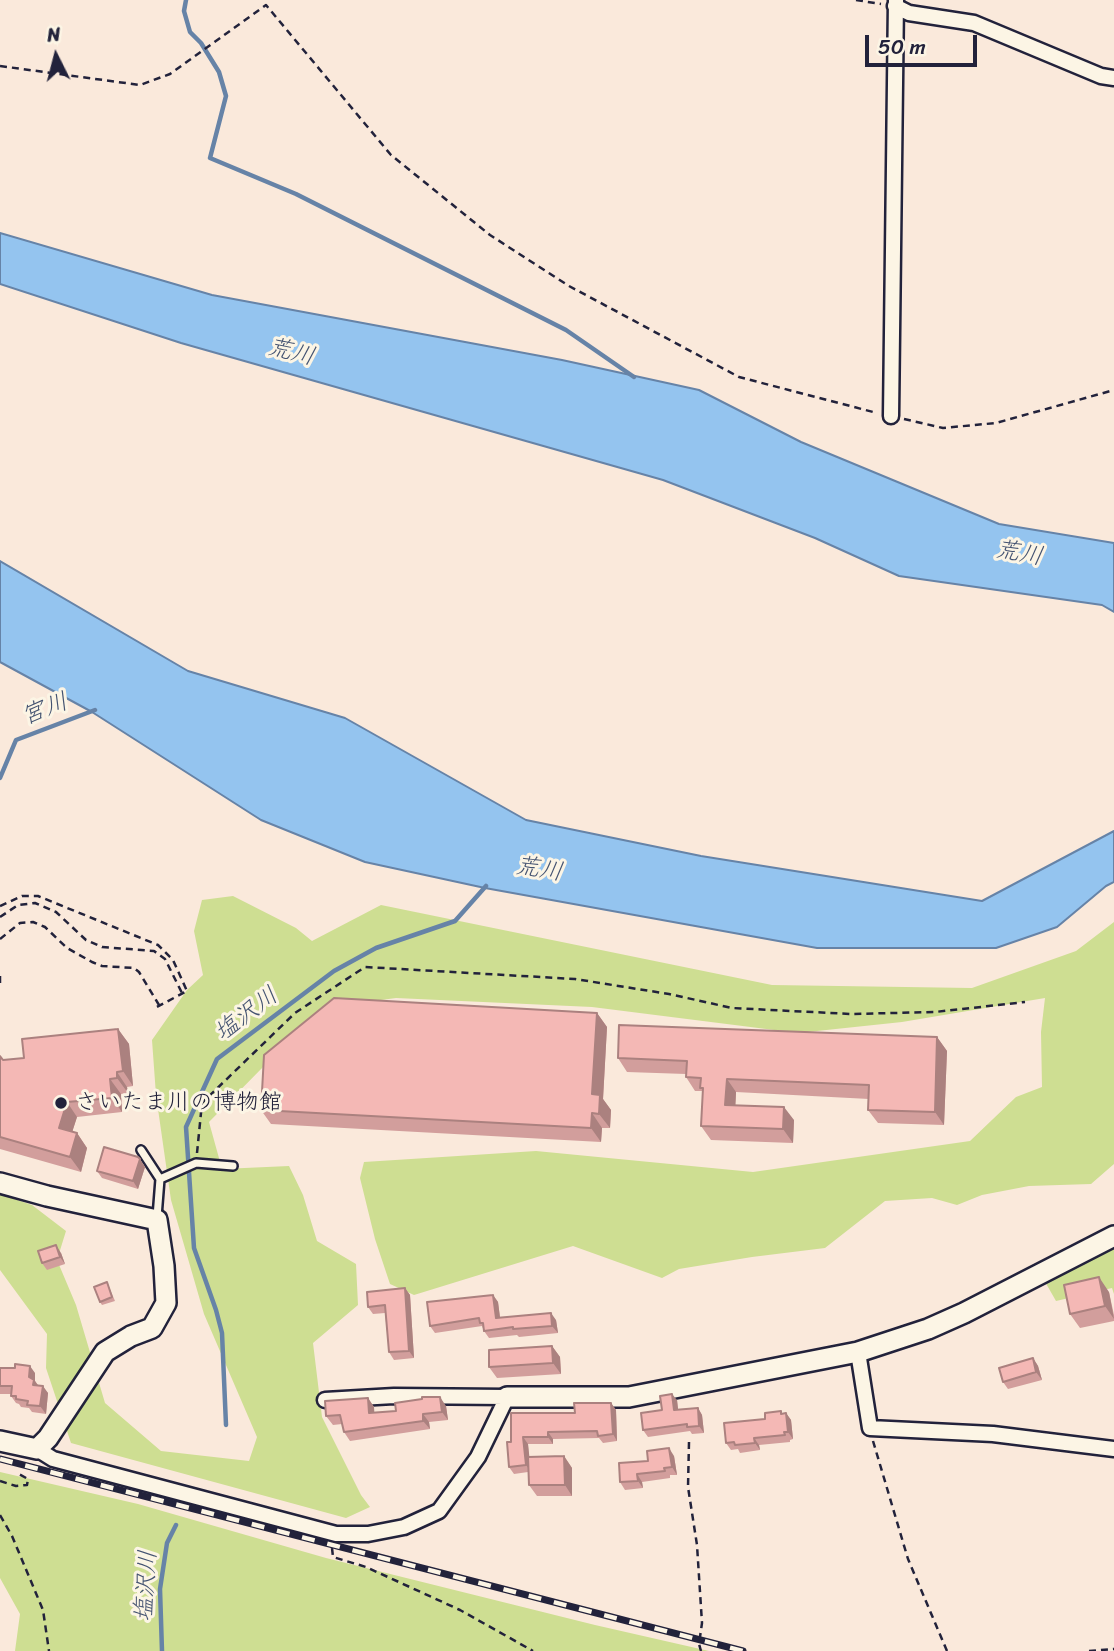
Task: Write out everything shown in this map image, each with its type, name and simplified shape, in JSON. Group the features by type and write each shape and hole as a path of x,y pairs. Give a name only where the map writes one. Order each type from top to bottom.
{"street":[{"path":"896,3 909,13 974,23 1101,76 1114,78"},
{"path":"891,416 896,3"},
{"path":"0,1183 157,1220 164,1266 166,1303 152,1328 131,1336 105,1352 48,1438 37,1449"},
{"path":"326,1400 394,1396 629,1397 858,1352 928,1329 964,1313 1114,1236"},
{"path":"858,1352 870,1428 993,1434 1114,1449"},
{"path":"0,1441 37,1449 53,1459 336,1534 368,1534 404,1527 439,1511 478,1457 507,1397"}],"lane":[{"path":"141,1150 160,1179 157,1220"},
{"path":"160,1179 196,1163 233,1166"}],"path":[{"path":"856,0 896,3"},
{"path":"0,66 140,85 170,74 266,5 391,155 490,235 569,286 739,377 943,428 996,423 1114,390"},
{"path":"0,906 22,896 38,896 158,945 166,951 179,970 187,991 153,1009"},
{"path":"0,916 18,905 34,904 56,912 86,940 102,947 154,951 165,959 182,994"},
{"path":"0,939 20,923 33,922 45,927 67,948 92,962 102,966 134,968 159,1005"},
{"path":"196,1163 202,1103 295,1013 365,967 575,979 669,994 732,1008 851,1014 935,1012 1025,1002"},
{"path":"0,976 0,987"},
{"path":"870,1428 908,1559 947,1651"},
{"path":"689,1442 688,1488 697,1545 701,1651"},
{"path":"0,1481 16,1486 27,1485 28,1479 17,1473"},
{"path":"0,1515 12,1536 43,1610 49,1651"},
{"path":"336,1534 332,1544 333,1557 366,1567 460,1610 533,1651"},
{"path":"1090,1651 1114,1649"}],"green space":[{"path":"233,896 296,928 312,941 381,905 772,985 972,988 1076,951 1114,922 1114,1164 1091,1184 1029,1186 982,1195 957,1205 932,1198 885,1201 825,1248 679,1269 662,1278 573,1246 414,1295 390,1284 375,1239 360,1178 364,1162 536,1151 753,1172 970,1141 1016,1097 1042,1087 1041,1032 1045,998 902,1022 798,1033 592,1007 396,998 321,1008 209,1122 222,1169 289,1166 303,1195 317,1241 356,1264 358,1305 313,1343 322,1417 361,1495 370,1507 346,1518 71,1443 46,1368 47,1334 0,1270 0,1194 32,1205 66,1231 57,1260 76,1305 105,1403 161,1451 249,1461 257,1437 204,1314 171,1200 156,1095 152,1040 187,990 203,975 194,931 202,900"},
{"path":"1114,1246 1114,1294 1112,1288 1056,1301 1044,1280"},
{"path":"0,1472 138,1504 326,1558 709,1651 15,1651 20,1614 0,1578"}],"water":[{"name":"荒川","path":"0,233 212,295 562,360 699,390 801,442 999,524 1114,543 1114,612 1102,605 899,576 815,538 663,480 181,343 0,284"},
{"name":"荒川","path":"0,561 188,671 345,718 526,820 701,856 982,901 1114,831 1114,882 1057,927 996,948 817,948 485,888 365,862 261,820 92,712 0,662"}],"building":[{"path":"334,998 597,1013 592,1094 600,1095 599,1114 592,1113 591,1128 261,1110 264,1055"},
{"path":"619,1025 937,1037 935,1112 868,1110 869,1085 727,1079 725,1105 784,1107 783,1129 701,1126 701,1078 686,1077 687,1061 618,1058"},
{"name":"さいたま川の博物館","path":"118,1029 123,1071 117,1072 117,1078 110,1079 112,1098 67,1102 59,1128 77,1133 70,1157 0,1137 0,1056 3,1060 24,1058 22,1039"},
{"path":"104,1147 140,1159 133,1181 97,1171"},
{"path":"56,1245 60,1257 42,1263 38,1251"},
{"path":"1099,1277 1105,1306 1070,1314 1064,1285"},
{"path":"107,1282 112,1297 100,1302 94,1287"},
{"path":"405,1288 409,1351 389,1352 385,1305 368,1307 367,1292"},
{"path":"493,1295 496,1318 551,1313 552,1326 484,1331 479,1318 430,1326 427,1302"},
{"path":"552,1346 553,1363 489,1367 489,1350"},
{"path":"1033,1358 1036,1372 1003,1382 999,1368"},
{"path":"15,1364 30,1366 29,1377 34,1380 33,1385 43,1386 40,1406 27,1405 28,1401 11,1396 12,1386 0,1386 0,1368 15,1368"},
{"path":"672,1394 674,1410 698,1408 699,1426 687,1427 687,1424 643,1430 641,1413 662,1410 660,1396"},
{"path":"422,1397 440,1397 442,1412 423,1414 423,1421 344,1432 340,1415 326,1416 325,1401 368,1398 369,1413 396,1411 395,1403"},
{"path":"574,1403 611,1403 613,1434 598,1436 597,1431 548,1432 548,1437 523,1437 526,1465 509,1467 507,1442 511,1442 511,1413 575,1413"},
{"path":"781,1411 781,1414 786,1413 788,1432 784,1432 785,1435 754,1438 755,1443 726,1443 724,1423 765,1419 765,1413"},
{"path":"669,1448 672,1467 664,1468 665,1471 637,1474 638,1481 620,1482 619,1463 648,1461 647,1451"},
{"path":"564,1456 565,1485 529,1485 528,1457"}],"waterway":[{"path":"186,0 184,11 190,32 201,43 219,72 226,96 210,158 296,194 566,330 634,377"},
{"name":"宮川","path":"0,778 16,740 95,710"},
{"name":"塩沢川","path":"226,1425 222,1333 194,1248 186,1127 217,1059 334,971 376,948 455,921 486,886"},
{"name":"塩沢川","path":"162,1651 160,1589 167,1543 176,1525"}],"railway":[{"path":"0,1459 743,1651"}],"place":[{"name":"さいたま川の博物館","path":"61,1103"}]}
